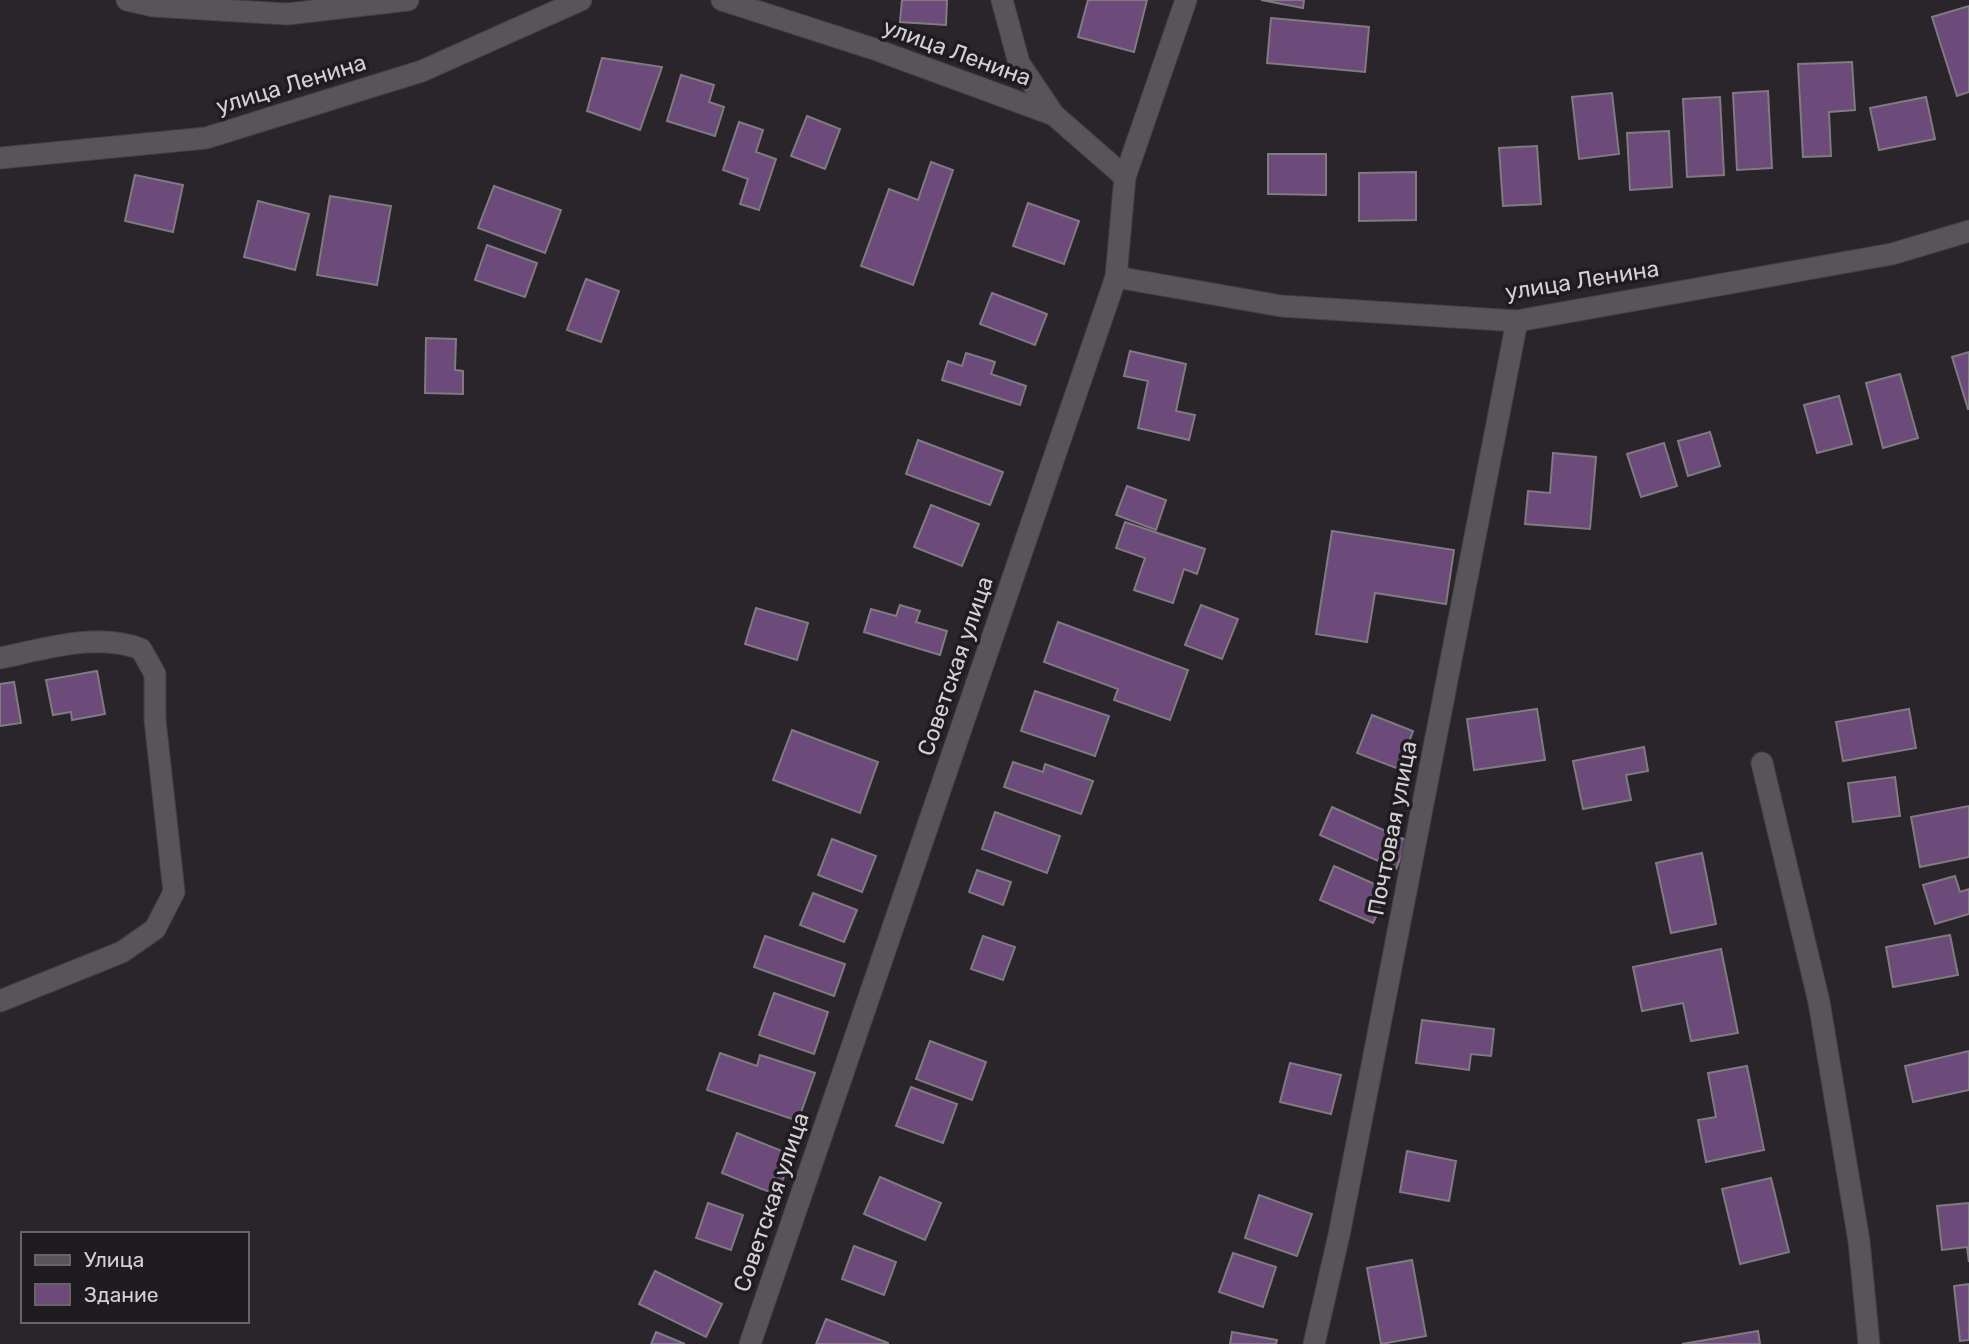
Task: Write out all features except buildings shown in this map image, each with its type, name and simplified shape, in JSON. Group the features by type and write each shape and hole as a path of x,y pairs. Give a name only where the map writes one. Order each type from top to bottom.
{"street":[{"path":"127,0 153,6 287,14 408,0"},
{"name":"улица Ленина","path":"0,158 206,138 422,71 581,0"},
{"name":"улица Ленина","path":"722,0 874,49 1054,115"},
{"path":"1002,0 1019,63 1054,115 1125,177"},
{"name":"Советская улица","path":"750,1344 1116,278 1125,177 1186,0"},
{"name":"улица Ленина","path":"1116,278 1281,306 1517,321 1892,254 1969,231"},
{"name":"Почтовая улица","path":"1314,1344 1344,1207 1517,321"},
{"path":"0,658 87,642 125,643 141,649 155,674 155,720 174,892 155,929 122,952 0,1001"},
{"path":"1762,763 1819,1002 1859,1241 1870,1344"}]}
